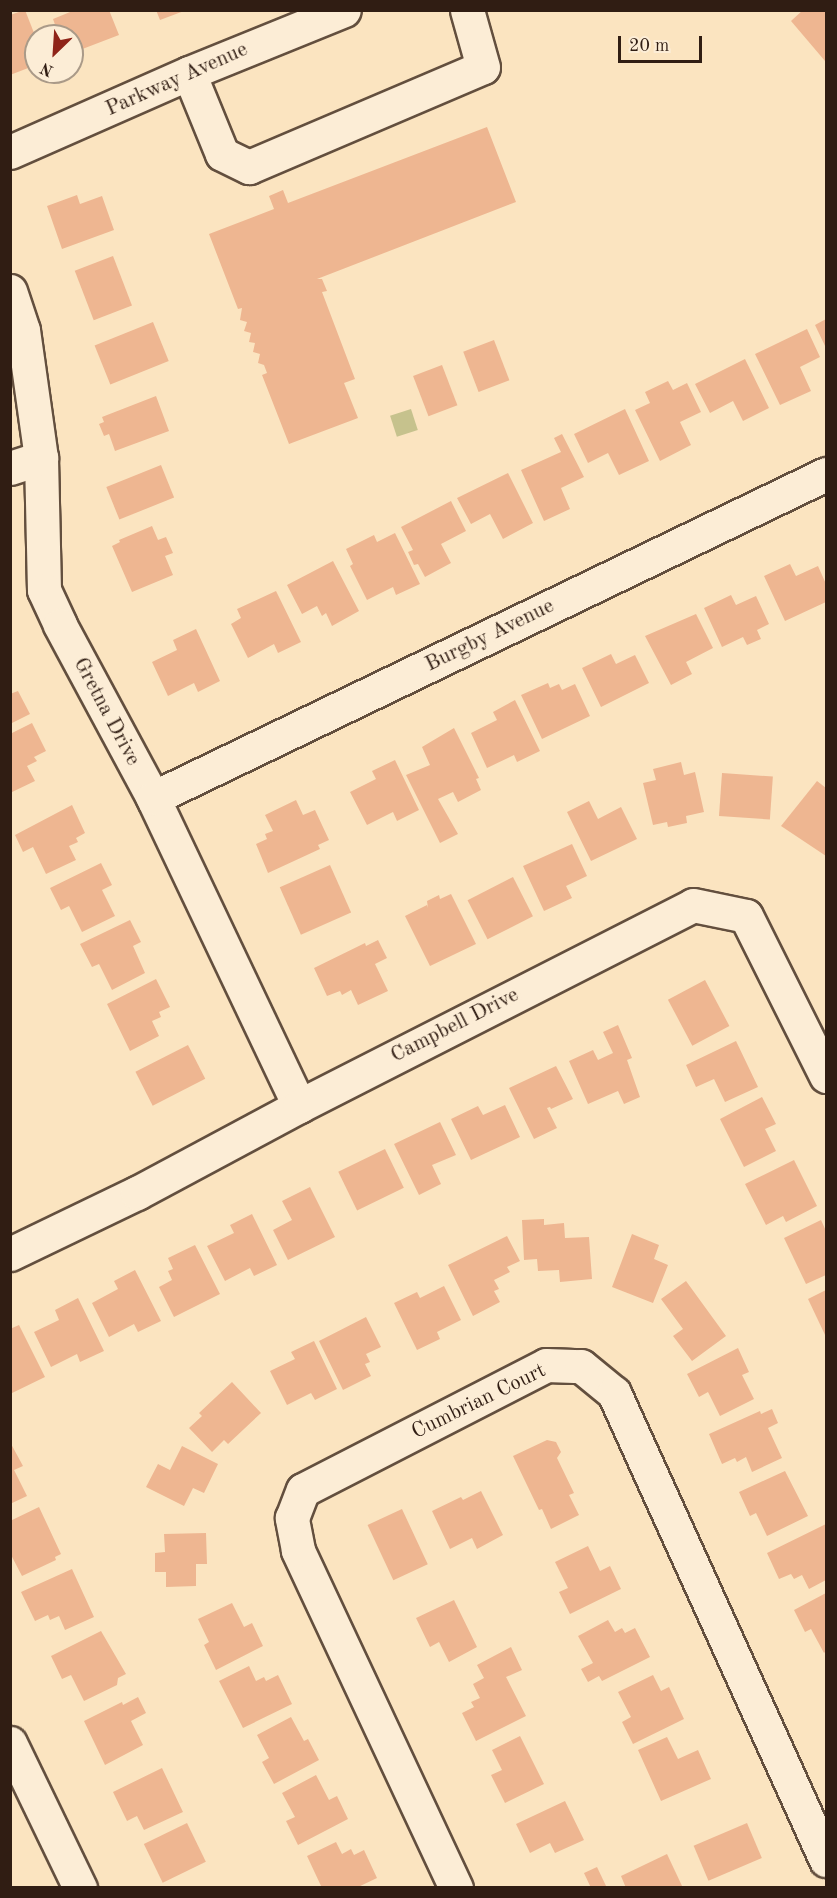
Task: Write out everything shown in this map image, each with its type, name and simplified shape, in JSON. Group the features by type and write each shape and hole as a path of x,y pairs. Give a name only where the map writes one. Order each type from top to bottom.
{"street":[{"name":"Parkway Avenue","path":"10,152 189,73 281,22 344,10"},
{"path":"189,73 222,154 249,167 483,67 467,10"},
{"name":"Gretna Drive","path":"10,291 23,330 41,458 44,590 60,625 153,798 299,1106"},
{"path":"10,468 41,458"},
{"name":"Burgby Avenue","path":"153,798 826,474"},
{"name":"Campbell Drive","path":"10,1254 137,1193 299,1106 693,906 746,916 826,1076"},
{"name":"Cumbrian Court","path":"456,1887 298,1550 292,1518 303,1490 546,1365 582,1366 614,1393 826,1860"},
{"path":"10,1743 80,1887"}],"shaded area":[{"path":"411,409 418,430 397,437 390,416"}],"building":[{"path":"25,10 30,24 24,24 24,70 10,75 10,15"},
{"path":"75,10 109,10 119,35 84,48 84,24 55,24 53,19"},
{"path":"156,10 184,10 184,11 160,20"},
{"path":"803,10 826,10 825,61 791,21"},
{"path":"487,127 516,202 317,279 322,279 327,291 322,292 355,379 344,383 358,418 289,444 262,375 267,373 264,365 258,363 260,354 253,352 255,343 249,342 251,333 244,331 247,322 240,320 242,308 238,309 209,234 274,209 269,196 283,190 288,203"},
{"path":"77,195 80,204 102,196 114,230 62,249 47,206"},
{"path":"113,256 132,305 94,320 75,271"},
{"path":"826,319 826,348 815,325"},
{"path":"153,322 169,361 110,385 95,346"},
{"path":"807,329 820,357 800,367 811,391 780,405 755,354"},
{"path":"494,340 509,380 479,392 463,352"},
{"path":"745,359 769,408 743,421 733,401 710,413 695,384"},
{"path":"442,365 457,405 428,416 413,376"},
{"path":"668,381 673,390 687,383 701,412 680,422 691,445 660,461 635,410 650,403 645,392"},
{"path":"156,396 169,431 115,451 109,434 104,436 99,424 104,422 102,417"},
{"path":"625,409 649,461 619,475 608,453 588,463 574,434"},
{"path":"562,434 584,477 561,488 570,509 544,521 521,470 561,452 554,438"},
{"path":"161,465 174,497 119,520 106,487"},
{"path":"508,473 533,523 503,539 490,514 471,524 457,498"},
{"path":"451,501 466,531 441,544 451,563 425,577 418,564 414,565 408,552 413,550 401,527"},
{"path":"152,526 158,540 166,537 173,553 165,556 173,575 132,592 112,546 120,542 119,540"},
{"path":"395,533 420,584 396,595 393,587 367,600 350,566 353,564 346,549 374,535 377,542"},
{"path":"333,561 359,611 332,626 326,613 322,616 317,606 302,614 287,585"},
{"path":"790,564 796,576 818,566 826,584 826,602 785,621 764,576"},
{"path":"276,591 301,642 278,653 274,644 248,658 231,624 241,618 237,609"},
{"path":"731,595 736,605 756,596 769,624 757,630 761,639 747,645 743,637 722,647 704,608"},
{"path":"696,614 713,648 686,662 692,674 671,685 645,636"},
{"path":"196,629 220,681 198,692 194,683 168,696 152,662 177,650 173,640"},
{"path":"611,654 616,664 635,655 649,683 601,707 582,668"},
{"path":"548,683 550,688 559,684 562,690 575,684 590,716 542,739 521,695"},
{"path":"18,691 30,714 10,724 10,694"},
{"path":"515,700 540,751 517,762 514,755 487,768 471,733 497,720 493,712"},
{"path":"32,723 46,751 34,757 37,761 27,766 35,781 10,793 10,734"},
{"path":"454,728 479,778 476,779 481,790 458,802 453,792 438,799 458,834 440,843 406,775 430,765 422,747"},
{"path":"395,760 419,810 397,821 393,812 367,825 350,792 376,779 372,771"},
{"path":"681,762 684,775 695,772 704,812 686,816 687,823 668,827 667,822 653,825 643,783 656,780 653,769"},
{"path":"722,773 773,777 770,819 719,816"},
{"path":"817,781 826,788 826,856 781,826"},
{"path":"296,800 303,815 315,810 329,840 318,845 320,849 268,873 256,844 267,839 265,834 273,831 265,815"},
{"path":"589,801 598,819 621,807 637,839 591,861 567,812"},
{"path":"72,805 85,833 76,838 78,842 69,846 76,860 46,874 33,847 23,852 15,835"},
{"path":"572,844 587,876 566,886 572,898 544,911 523,866"},
{"path":"101,863 112,885 102,890 115,916 82,932 69,906 61,910 50,888"},
{"path":"330,865 351,913 301,935 280,887"},
{"path":"513,877 533,916 488,939 468,900"},
{"path":"451,894 476,944 430,966 405,916 427,905 428,908 427,901 439,895 440,899"},
{"path":"130,920 141,942 133,946 145,973 112,990 99,964 92,967 80,944"},
{"path":"378,940 387,958 375,964 388,991 358,1005 351,990 342,995 340,991 327,996 314,968 365,943 366,946"},
{"path":"156,979 170,1007 159,1012 161,1017 152,1021 159,1036 130,1051 107,1004"},
{"path":"705,980 729,1026 692,1046 668,1000"},
{"path":"618,1025 632,1058 627,1060 640,1097 624,1104 618,1091 588,1104 569,1061 593,1050 598,1060 613,1053 603,1032"},
{"path":"736,1041 758,1087 725,1102 714,1079 696,1087 686,1065"},
{"path":"188,1045 205,1079 153,1106 135,1072"},
{"path":"556,1066 573,1099 551,1109 547,1108 557,1128 534,1139 509,1088"},
{"path":"762,1097 776,1124 765,1129 776,1151 744,1167 720,1119"},
{"path":"505,1105 520,1137 471,1160 451,1119 478,1106 483,1115"},
{"path":"440,1122 456,1155 432,1165 441,1184 419,1195 394,1144"},
{"path":"385,1149 404,1188 357,1210 338,1172"},
{"path":"794,1160 817,1206 786,1222 783,1216 766,1225 745,1184"},
{"path":"310,1187 335,1237 288,1260 273,1230 292,1220 282,1201"},
{"path":"252,1214 277,1265 254,1276 250,1268 225,1281 207,1246 234,1233 230,1225"},
{"path":"544,1219 544,1225 564,1223 565,1238 589,1237 592,1279 560,1282 559,1270 538,1271 537,1259 524,1260 522,1220"},
{"path":"821,1220 826,1231 826,1275 806,1284 784,1238"},
{"path":"632,1234 659,1245 654,1259 668,1265 653,1303 612,1287"},
{"path":"507,1236 520,1261 507,1267 510,1272 494,1280 499,1289 494,1291 500,1302 473,1316 448,1265"},
{"path":"195,1245 220,1294 174,1317 159,1287 172,1280 168,1271 173,1269 168,1258"},
{"path":"135,1270 161,1321 138,1332 134,1324 109,1337 92,1303 118,1289 114,1281"},
{"path":"686,1281 726,1336 692,1361 673,1336 683,1329 661,1299"},
{"path":"444,1286 461,1320 437,1332 440,1339 417,1350 394,1303 417,1292 420,1298"},
{"path":"826,1290 826,1337 808,1299"},
{"path":"78,1298 104,1351 80,1362 77,1354 51,1367 34,1332 59,1320 55,1310"},
{"path":"366,1317 381,1347 366,1354 370,1362 365,1364 371,1376 343,1390 319,1341"},
{"path":"19,1325 45,1377 10,1394 10,1329"},
{"path":"314,1341 337,1389 315,1400 311,1393 287,1405 270,1371 295,1359 291,1352"},
{"path":"738,1348 749,1372 742,1375 754,1399 720,1416 708,1392 699,1397 687,1374"},
{"path":"232,1382 261,1413 228,1444 224,1440 212,1452 189,1428 202,1416 199,1413"},
{"path":"772,1409 778,1423 768,1428 782,1458 752,1472 746,1457 737,1462 735,1458 722,1464 709,1434 760,1411 761,1414"},
{"path":"547,1440 556,1442 561,1452 557,1458 574,1493 569,1495 579,1515 551,1529 542,1509 539,1510 513,1456"},
{"path":"10,1442 23,1466 14,1470 27,1496 10,1504"},
{"path":"182,1446 218,1464 204,1493 193,1488 184,1506 146,1487 158,1464 170,1470"},
{"path":"785,1471 808,1516 767,1536 756,1513 750,1516 739,1492"},
{"path":"481,1491 503,1535 477,1549 472,1538 450,1549 432,1511 461,1497 463,1500"},
{"path":"39,1507 61,1554 55,1557 56,1560 22,1576 10,1553 10,1521"},
{"path":"402,1509 428,1564 393,1580 368,1525"},
{"path":"826,1524 826,1580 809,1589 802,1575 794,1579 791,1574 779,1579 767,1553"},
{"path":"206,1533 207,1564 196,1564 196,1586 166,1587 166,1572 155,1572 155,1553 165,1552 164,1534"},
{"path":"588,1546 600,1571 610,1566 621,1589 570,1614 559,1592 568,1588 555,1562"},
{"path":"72,1569 94,1617 65,1630 59,1616 50,1620 48,1615 35,1621 21,1592"},
{"path":"826,1593 826,1651 824,1653 811,1629 805,1632 794,1610"},
{"path":"454,1600 477,1647 449,1662 439,1642 430,1647 416,1618"},
{"path":"232,1603 244,1627 252,1623 263,1646 216,1670 204,1645 209,1642 198,1619"},
{"path":"608,1620 615,1632 622,1628 625,1633 635,1628 650,1657 602,1681 599,1676 588,1682 581,1669 593,1663 578,1636"},
{"path":"101,1631 126,1674 118,1678 117,1685 84,1701 71,1675 62,1679 51,1656"},
{"path":"511,1647 522,1670 506,1677 526,1716 476,1741 462,1713 474,1707 471,1702 480,1698 473,1684 484,1678 477,1665"},
{"path":"249,1666 256,1681 264,1677 266,1681 278,1675 292,1704 243,1728 219,1681"},
{"path":"653,1675 661,1691 669,1687 684,1719 633,1744 622,1722 631,1717 618,1692"},
{"path":"138,1697 146,1713 131,1721 143,1745 105,1765 84,1721 122,1702 123,1705"},
{"path":"291,1717 304,1741 308,1739 319,1760 274,1784 262,1762 269,1758 257,1735"},
{"path":"520,1736 544,1784 505,1803 491,1775 502,1770 492,1750"},
{"path":"667,1737 678,1759 698,1750 711,1779 661,1801 638,1750"},
{"path":"162,1768 183,1812 144,1830 137,1816 127,1821 113,1792"},
{"path":"316,1775 329,1800 337,1796 348,1819 298,1845 286,1821 295,1817 282,1793"},
{"path":"565,1801 584,1840 555,1853 550,1843 530,1853 516,1824"},
{"path":"187,1823 206,1862 163,1883 144,1844"},
{"path":"747,1823 762,1858 708,1881 694,1846"},
{"path":"336,1842 342,1854 351,1849 354,1855 364,1850 377,1878 356,1888 322,1888 307,1856"},
{"path":"667,1854 683,1888 626,1888 621,1876"},
{"path":"597,1867 607,1888 591,1888 584,1873"}]}
